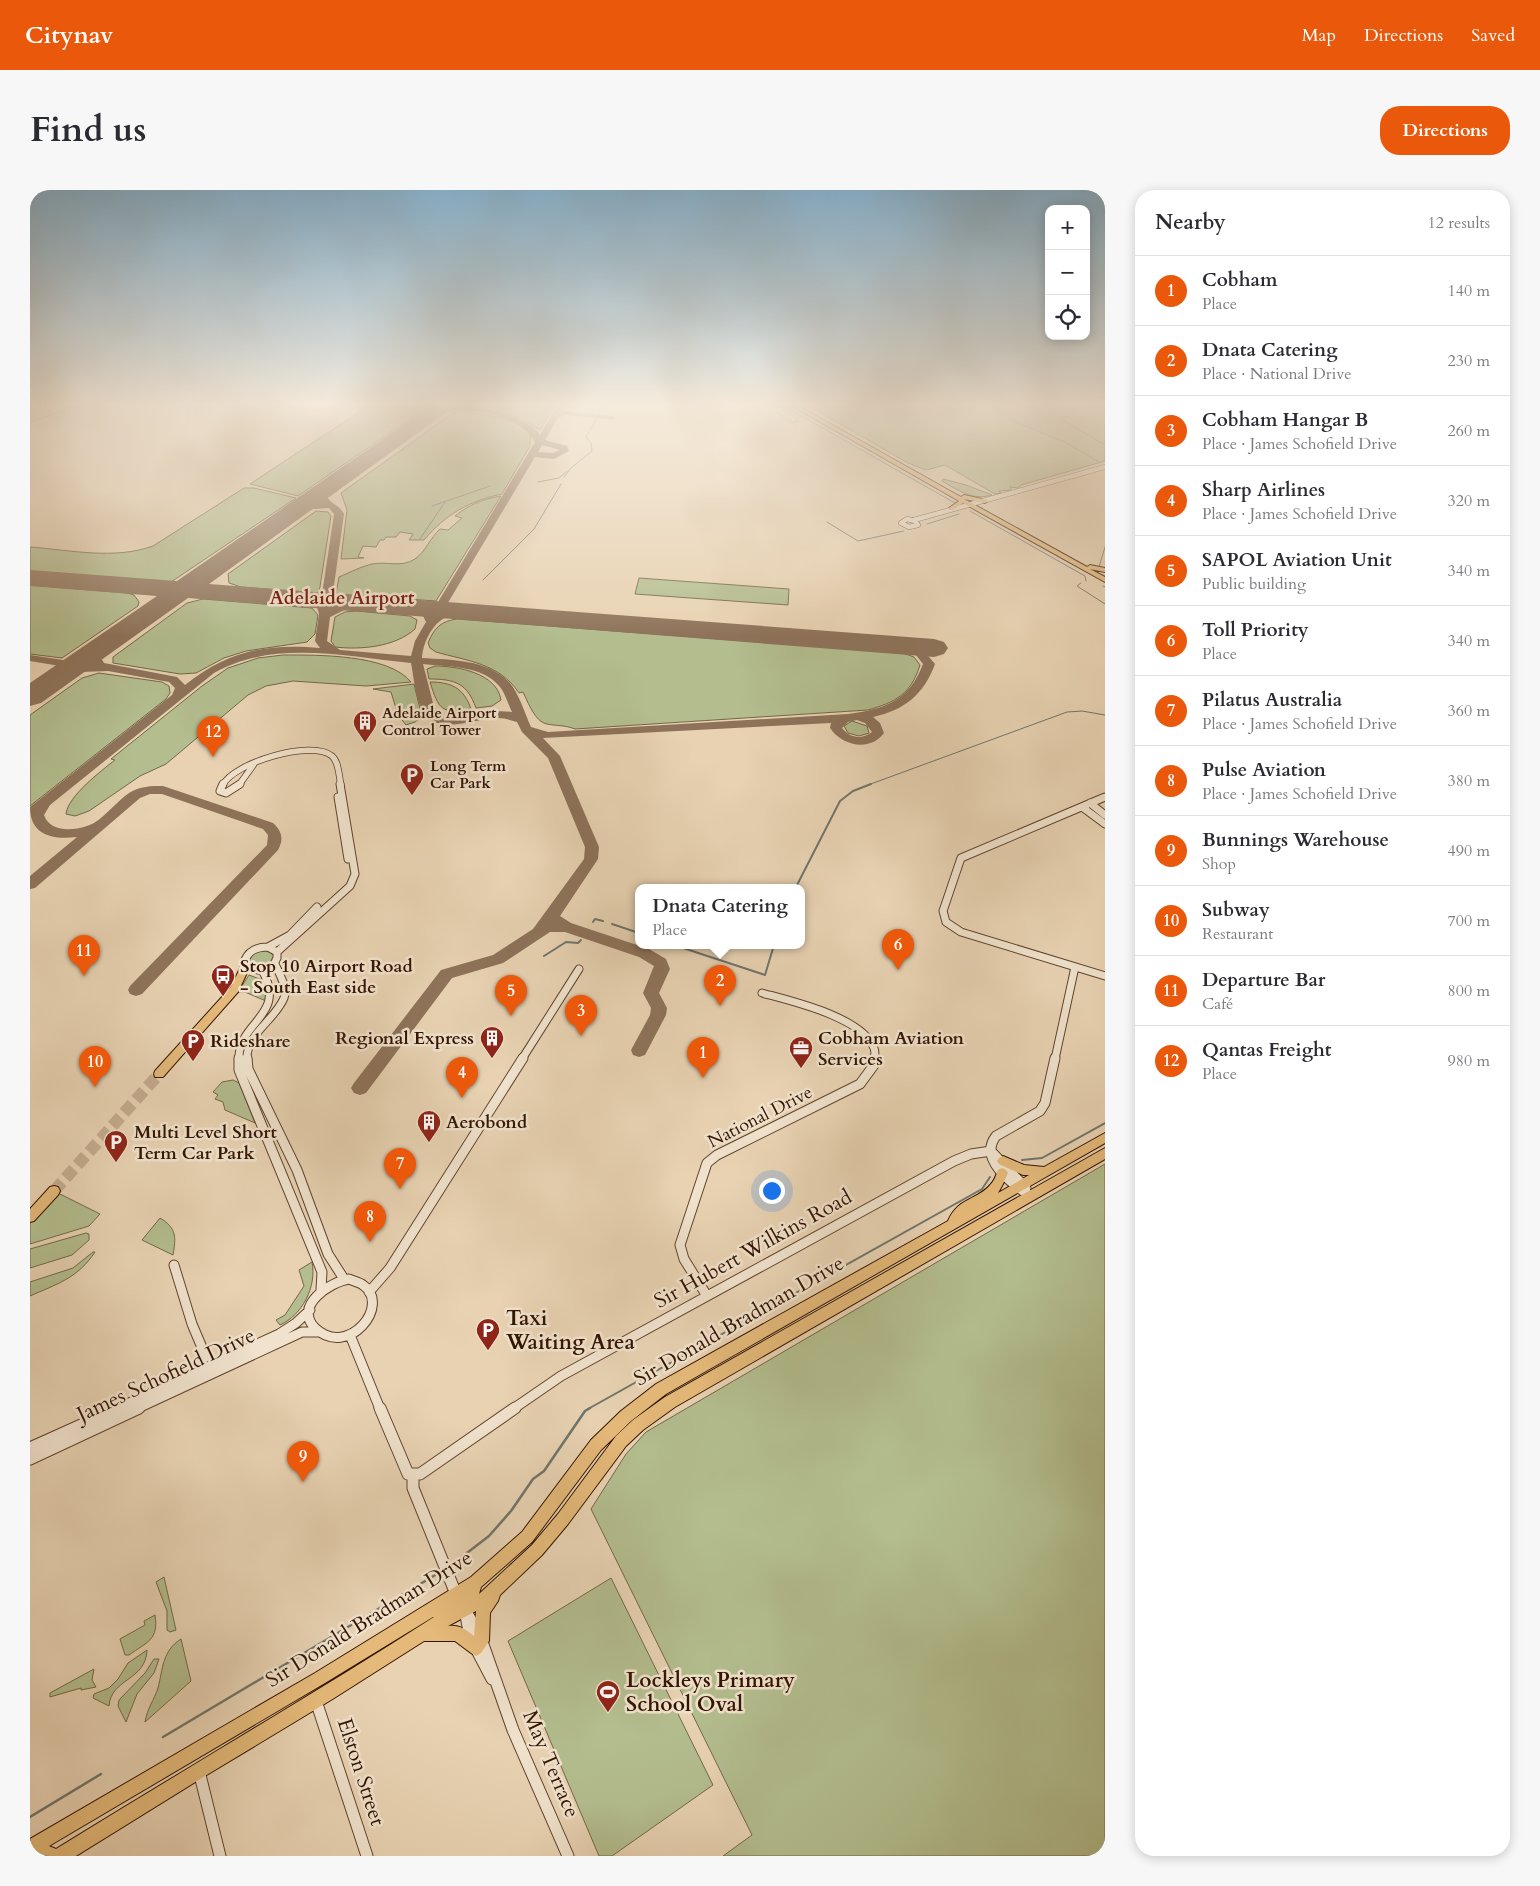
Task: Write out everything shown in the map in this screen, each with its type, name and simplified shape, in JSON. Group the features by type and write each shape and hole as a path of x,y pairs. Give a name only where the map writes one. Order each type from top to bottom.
{"main road":[{"path":"931,481 1104,576"},
{"path":"933,481 989,515 1104,576"},
{"path":"951,509 995,498"},
{"path":"159,1074 235,990 246,964"},
{"name":"Sir Donald Bradman Drive","path":"30,1848 320,1678 476,1582 527,1537 596,1445 644,1401 661,1389 1105,1138"},
{"name":"Sir Donald Bradman Drive","path":"62,1856 199,1770 316,1701 442,1621 484,1599 537,1550 563,1519 621,1441 652,1414 1029,1195 1105,1153"},
{"path":"951,1225 959,1211 990,1194 1000,1182 1002,1167 1033,1172 1048,1170"},
{"path":"30,1217 54,1191"},
{"path":"426,1612 451,1608 465,1610 476,1582"},
{"path":"422,1634 454,1632 478,1645 483,1611 503,1583"},
{"path":"38,1856 45,1853 52,1856"}],"street":[{"path":"995,498 1056,481"},
{"path":"951,509 916,522 972,503"},
{"path":"254,764 236,788 226,793 220,791 221,786 226,781 254,764 282,753 321,750 329,753 335,761 355,879 350,886 318,913 278,952 275,964 262,970 252,969 246,964 249,953 258,948 268,947 290,935 320,903 345,886 351,877 352,870 344,843 339,809 339,785"},
{"path":"1105,797 967,854 962,858 943,911 946,922 961,932 1105,976"},
{"path":"1090,804 1105,815"},
{"path":"1082,807 1105,824"},
{"path":"268,947 278,952"},
{"path":"275,964 284,988 284,998 250,1044 247,1052 248,1069 296,1169 326,1251 333,1266 344,1279"},
{"path":"1029,1195 1002,1167 993,1161 992,1141 996,1136 1040,1111 1045,1103 1075,967"},
{"path":"369,1292 390,1268 578,968"},
{"path":"262,970 270,983 270,999 265,1011 242,1040 237,1055 238,1070 322,1272 322,1289"},
{"name":"National Drive","path":"707,1296 684,1260 680,1245 707,1163 717,1154 860,1084 869,1075 874,1064 875,1053 871,1042 853,1024 762,993"},
{"name":"Sir Hubert Wilkins Road","path":"414,1475 431,1469 561,1376 928,1176 954,1159 964,1154 992,1152"},
{"path":"174,1265 192,1324 206,1357 216,1365"},
{"path":"344,1279 359,1282 369,1292 372,1304 370,1316 362,1328 350,1336 333,1338 318,1332 313,1324 310,1310 314,1299 322,1289 344,1279"},
{"name":"James Schofield Drive","path":"30,1448 216,1365 298,1324 310,1310"},
{"name":"James Schofield Drive","path":"30,1459 109,1420 207,1378 302,1332 318,1332"},
{"path":"350,1336 405,1469 408,1474 414,1475 413,1488 417,1500 456,1594"},
{"path":"203,1370 206,1357"},
{"name":"May Terrace","path":"465,1610 464,1620 478,1645 497,1688 568,1856"},
{"name":"Elston Street","path":"316,1701 367,1856"},
{"path":"199,1770 220,1856"}],"green space":[{"path":"255,481 320,481 298,496 250,484"},
{"path":"358,481 510,481 502,494 479,500 459,510 441,523 424,540 409,540 413,534 400,532 396,537 386,537 384,540 380,540 376,547 363,546 358,557 364,558 341,559 347,510 341,493"},
{"path":"942,481 950,481 966,485 992,495 972,496"},
{"path":"972,481 1036,481 1021,485 1018,488 1010,487 1012,490 999,491 1001,493 995,494"},
{"path":"244,488 254,488 296,498 171,582 30,571 30,547 107,553 138,550 153,546"},
{"path":"501,496 436,601 336,594 339,577 372,564 410,562 422,552 440,529 448,530 462,518 455,516 466,508"},
{"path":"316,511 328,512 331,516 319,593 241,587 229,583 228,574"},
{"path":"639,578 789,589 788,605 635,594"},
{"path":"30,585 127,593 134,595 139,602 138,606 62,658 30,654"},
{"path":"203,599 312,608 318,615 315,634 307,642 246,651 224,658 196,673 180,674 113,663 113,657 187,603"},
{"path":"356,611 410,616 417,620 415,629 398,640 377,646 335,647 331,641 335,617 345,612"},
{"path":"457,619 903,653 914,657 920,665 907,690 887,704 868,710 575,729 547,724 539,720 532,711 523,692 519,693 502,675 492,669 471,661 436,652 430,648 428,643 436,629 447,621"},
{"path":"283,655 333,656 370,661 400,673 411,682 366,686 293,681 266,686 248,695 166,764 140,776 89,811 75,816 66,814 68,807 79,792 115,760 111,759 202,686 228,668 258,658"},
{"path":"435,666 464,670 484,677 498,691 501,700 492,706 476,708 469,693 459,684 446,680 429,679 427,669"},
{"path":"99,673 162,682 169,686 170,693 166,699 30,806 30,715 82,678"},
{"path":"430,682 444,683 456,688 465,696 471,709 453,711 443,708 436,699"},
{"path":"414,684 422,717 406,725 398,715 391,692 373,689"},
{"path":"852,721 867,726 869,733 859,736 848,733 844,726"},
{"path":"266,949 274,954 272,963 264,967 252,966 249,958 254,952"},
{"path":"249,975 265,981 266,1001 245,992 238,992"},
{"path":"233,1080 239,1083 255,1123 225,1110 223,1102 215,1099 218,1095 213,1092 222,1082"},
{"path":"1105,1164 1105,1856 723,1856 752,1835 591,1509 626,1454 646,1432"},
{"path":"58,1193 100,1214 89,1226 30,1244 30,1222"},
{"path":"160,1218 170,1226 174,1234 173,1255 142,1240"},
{"path":"86,1233 89,1234 89,1240 72,1255 30,1268 30,1249"},
{"path":"95,1252 88,1261 74,1274 58,1284 30,1296 30,1282 73,1268"},
{"path":"312,1262 312,1281 306,1299 295,1314 280,1325 276,1320 285,1315 304,1286 299,1270"},
{"path":"164,1577 176,1630 170,1632 167,1630 167,1611 156,1582"},
{"name":"Lockleys Primary School Oval","path":"611,1578 713,1785 612,1856 599,1856 508,1641"},
{"path":"155,1615 155,1630 150,1640 129,1655 125,1655 120,1639 145,1625 144,1621"},
{"path":"181,1639 191,1681 145,1722 158,1688 162,1667 167,1655 170,1649"},
{"path":"147,1650 141,1668 116,1690 111,1697 109,1706 93,1698 94,1694 109,1688 118,1679 128,1663"},
{"path":"154,1659 159,1659 154,1673 137,1694 126,1722 118,1706 119,1700 145,1673"},
{"path":"94,1669 92,1680 96,1687 81,1690 81,1688 50,1697 50,1693"}],"waterway":[{"path":"538,482 545,481"},
{"path":"916,481 955,503"},
{"path":"483,580 534,529 561,484"},
{"path":"432,506 490,486"},
{"path":"420,539 445,502"},
{"path":"970,511 1085,576 1086,581"},
{"path":"927,524 959,514"},
{"path":"827,522 858,541 904,531"},
{"path":"1099,567 1105,547"},
{"path":"1081,583 1077,586 1105,604"},
{"path":"868,785 1067,712 1082,711 1105,715"},
{"path":"798,884 840,801 853,791 871,784"},
{"path":"593,922 595,919 603,921"},
{"path":"612,924 635,932"},
{"path":"544,956 566,942 578,943 581,940"},
{"path":"686,949 765,975 773,949"},
{"path":"1022,1160 1042,1158 1105,1123"},
{"path":"588,1409 982,1189 990,1177"},
{"path":"450,1566 489,1536 511,1511 533,1479 544,1471 585,1411 590,1408"},
{"path":"163,1737 442,1571"},
{"path":"30,1817 101,1774"}],"taxiway":[{"path":"431,622 516,481"},
{"path":"325,491 322,496 324,501 337,509 339,514 325,614"},
{"path":"301,507 329,505"},
{"path":"309,600 322,605 325,614"},
{"path":"325,614 338,607 354,603"},
{"path":"416,608 428,614 431,622"},
{"path":"431,622 444,614 459,612"},
{"path":"325,614 321,641 325,647 337,653"},
{"path":"416,660 420,641 431,622"},
{"path":"845,718 875,714 887,710 909,698 917,689 924,678 929,664 920,653 895,645"},
{"path":"102,648 95,658 100,666 173,679 181,688 177,697"},
{"path":"177,697 210,671 240,657 260,652 293,649 416,660"},
{"path":"30,658 76,665"},
{"path":"416,660 466,665 489,673 505,685 526,729 554,756 592,847 591,859 551,918 540,930"},
{"path":"416,660 426,703 431,714 438,719 448,721 460,720 498,714 510,715 519,719"},
{"path":"59,677 79,669 106,668"},
{"path":"45,802 177,697"},
{"path":"845,718 836,724 839,733 844,737 862,741 878,733 876,726 869,720 858,717"},
{"path":"530,731 548,736 845,718"},
{"path":"30,884 135,795 148,790 163,790 271,828 275,835 273,847 136,990"},
{"path":"30,814 45,802"},
{"path":"45,802 37,815 45,829 60,834 92,828"},
{"path":"558,921 566,927"},
{"path":"360,1088 447,974 498,959 547,927 566,927"},
{"path":"566,927 644,953 661,963 662,969 651,993 659,1008 658,1015 639,1050"}],"runway":[{"path":"183,590 338,481"},
{"path":"30,578 183,590"},
{"path":"30,697 183,590"},
{"path":"183,590 934,648"}],"tunnel":[{"path":"54,1191 159,1074"}],"place":[{"name":"Adelaide Airport Control Tower","path":"365,743"},
{"name":"Qantas Freight","path":"213,757"},
{"name":"Long Term Car Park","path":"412,796"},
{"name":"Toll Priority","path":"898,970"},
{"name":"Departure Bar","path":"84,976"},
{"name":"Stop 10 Airport Road - South East side","path":"223,997"},
{"name":"Dnata Catering","path":"720,1006"},
{"name":"SAPOL Aviation Unit","path":"511,1016"},
{"name":"Cobham Hangar B","path":"581,1036"},
{"name":"Regional Express","path":"492,1059"},
{"name":"Rideshare","path":"193,1062"},
{"name":"Cobham Aviation Services","path":"801,1069"},
{"name":"Cobham","path":"703,1078"},
{"name":"Subway","path":"95,1087"},
{"name":"Sharp Airlines","path":"462,1098"},
{"name":"Aerobond","path":"429,1143"},
{"name":"Multi Level Short Term Car Park","path":"116,1163"},
{"name":"Pilatus Australia","path":"400,1189"},
{"name":"Pulse Aviation","path":"370,1242"},
{"name":"Taxi Waiting Area","path":"488,1351"},
{"name":"Bunnings Warehouse","path":"303,1482"},
{"name":"Lockleys Primary School Oval","path":"608,1713"}],"district":[{"name":"Adelaide Airport","path":"342,598"}]}
